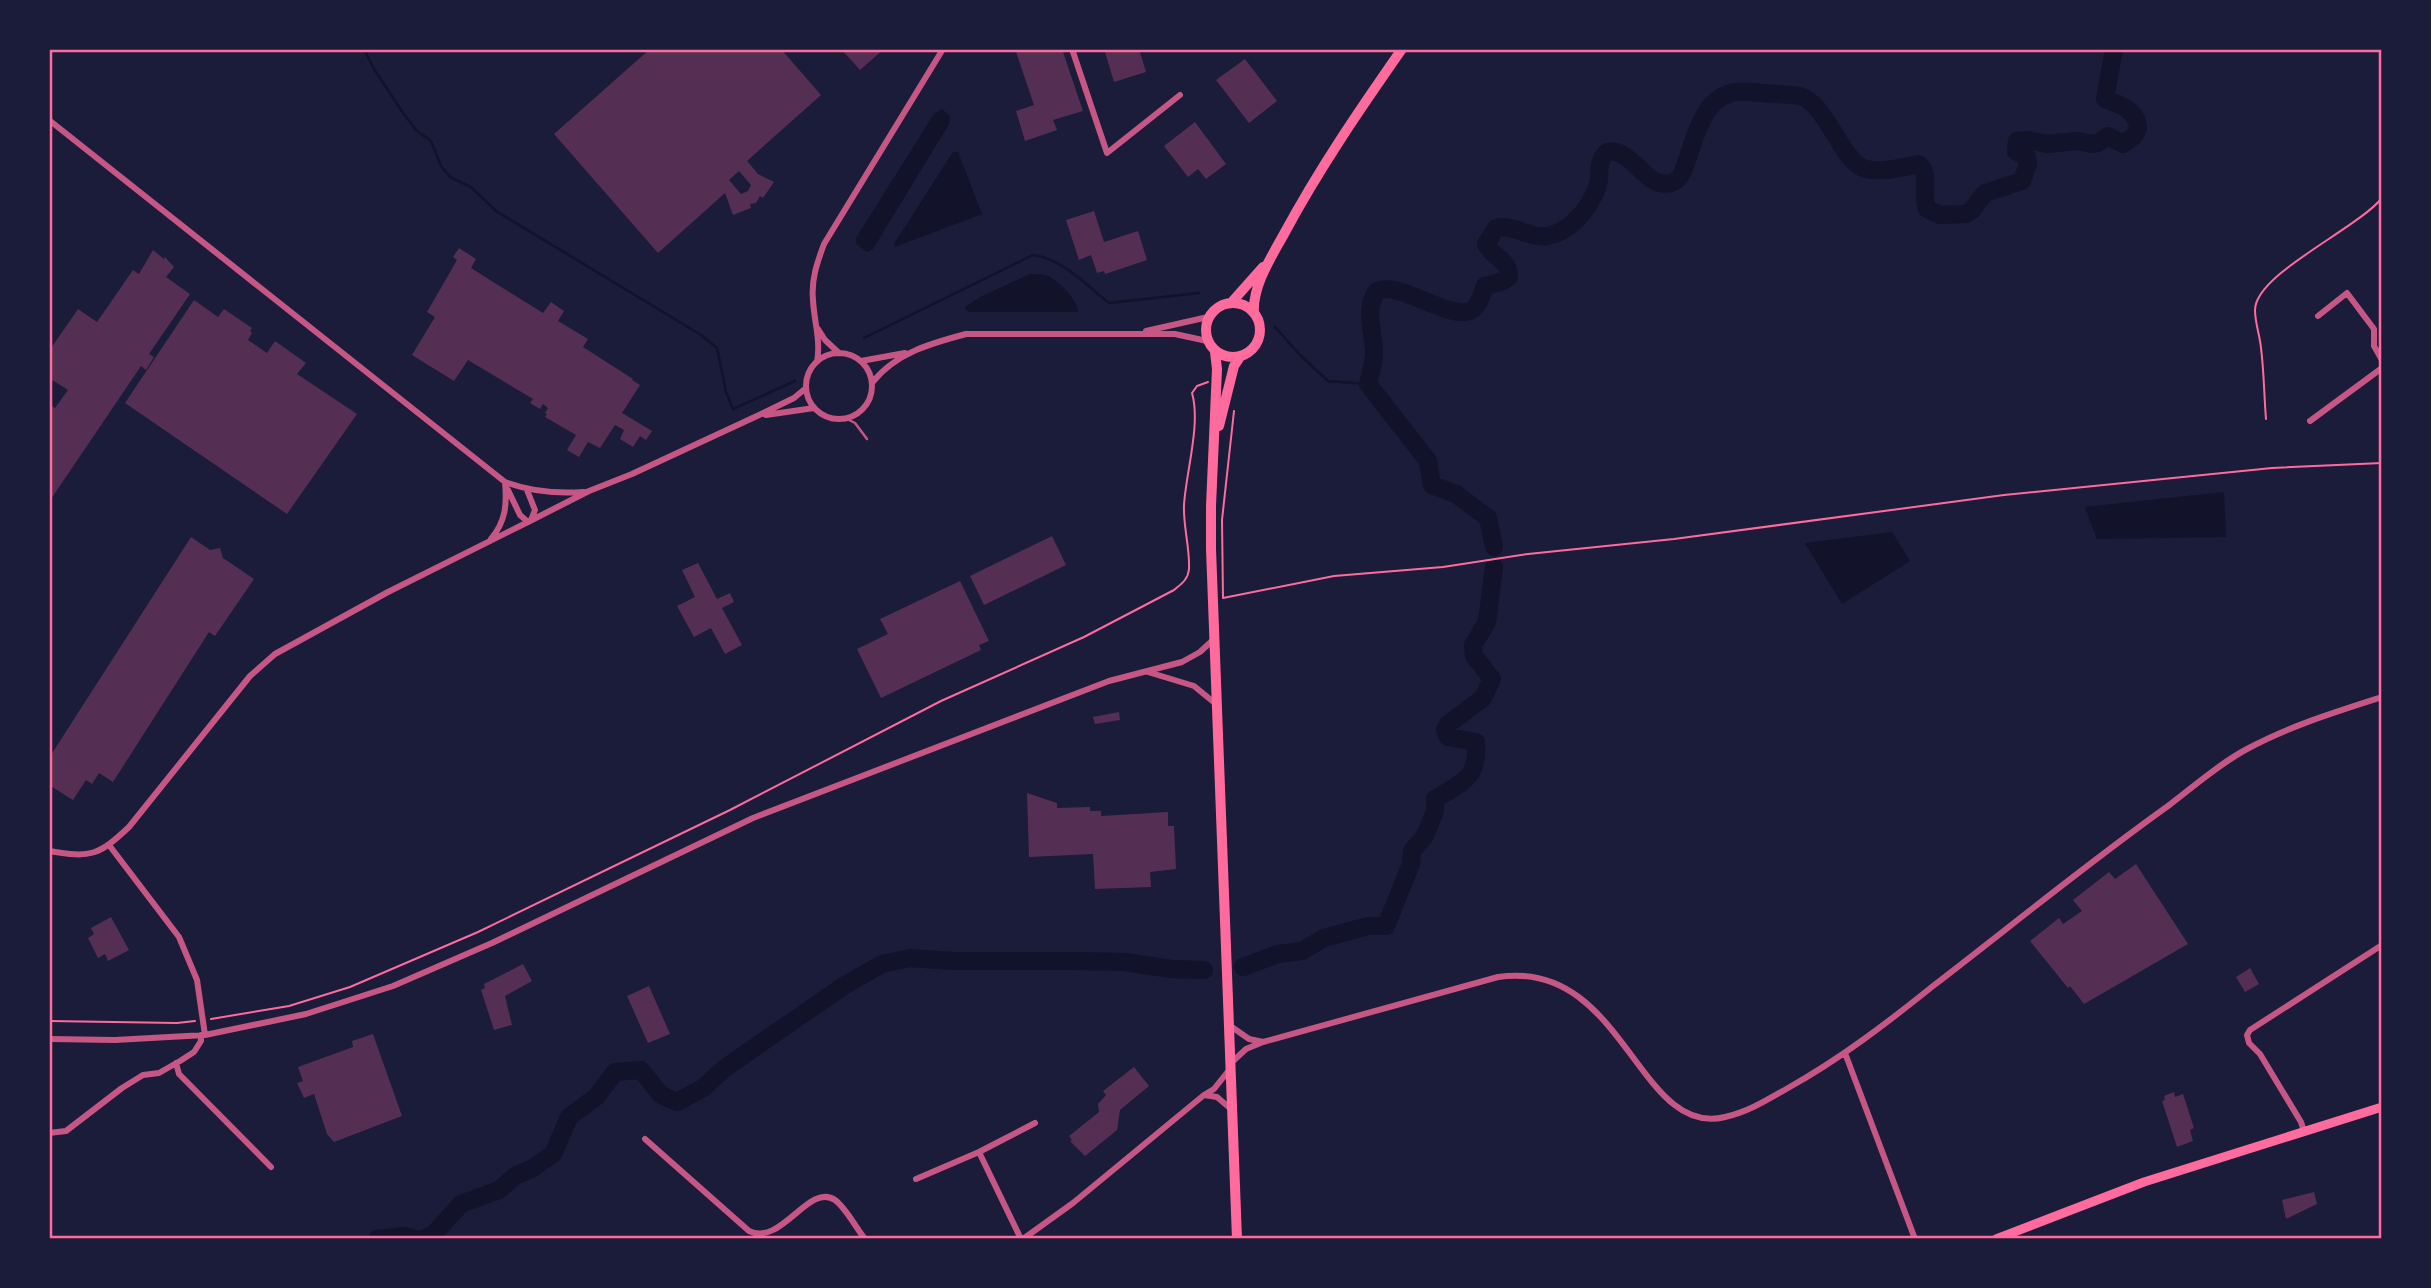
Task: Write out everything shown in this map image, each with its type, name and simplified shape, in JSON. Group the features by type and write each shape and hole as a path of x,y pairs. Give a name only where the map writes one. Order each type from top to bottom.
{"main road":[{"path":"1214,447 1234,366 1240,357 1255,346 1259,338 1260,329 1253,306 1270,259 1338,141 1402,49"},
{"path":"1240,357 1227,357 1215,352 1205,333 1208,317 1214,310 1231,303 1270,259"},
{"path":"1231,303 1247,307 1254,313"},
{"path":"1215,352 1211,506 1214,639 1237,1239"},
{"path":"1996,1239 2144,1182 2382,1107"}],"street":[{"path":"817,362 813,289 816,267 824,244 943,49"},
{"path":"1072,49 1107,153 1180,95"},
{"path":"49,120 505,482 527,490 559,494 589,491"},
{"path":"2318,316 2347,293 2374,329 2374,346 2382,360"},
{"path":"1137,333 1208,317"},
{"path":"817,327 825,340 839,353 861,361 870,375 872,392 865,408 847,419 825,416 814,408 806,388 809,374 817,362 839,353"},
{"path":"872,383 888,366 911,352 966,334 1175,334 1207,341"},
{"path":"2374,346 2382,341"},
{"path":"861,361 911,352"},
{"path":"2310,421 2382,368"},
{"path":"49,851 76,856 91,855 109,845 129,827 250,676 275,654 489,541 589,491 757,416 794,398 806,388"},
{"path":"757,416 814,408"},
{"path":"505,482 520,515 530,521"},
{"path":"489,541 499,529 505,515 505,482"},
{"path":"527,490 535,510 530,521"},
{"path":"49,1038 115,1040 203,1035 306,1014 393,986 492,943 753,818 1109,681 1182,662 1200,652 1214,639"},
{"path":"1146,671 1194,686 1217,705"},
{"path":"979,1152 1022,1239 1073,1203 1214,1089 1246,1049 1498,977 1514,975 1553,982 1585,1000 1600,1014 1664,1097 1680,1110 1694,1116 1722,1118 1750,1110 1845,1053 1879,1029 2133,830 2244,751 2299,724 2382,697"},
{"path":"49,1133 66,1130 143,1075 159,1073 194,1052 203,1035 197,980 179,937 109,845"},
{"path":"2304,1131 2260,1054 2249,1043 2247,1035 2250,1030 2382,945"},
{"path":"1229,1024 1249,1039 1263,1042"},
{"path":"1845,1053 1914,1239"},
{"path":"176,1063 179,1073 271,1167"},
{"path":"1204,1095 1217,1097 1231,1109"},
{"path":"916,1179 979,1152 1035,1123"},
{"path":"645,1139 748,1231 756,1234 773,1232 810,1203 824,1197 836,1201 865,1239"}],"lane":[{"path":"847,419 855,423 867,439"}],"path":[{"path":"2266,419 2261,348 2254,311 2256,300 2266,284 2280,272 2340,232 2382,198"},
{"path":"49,1021 177,1023 289,1006 350,987 466,937 730,810 941,701 1084,637 1174,590 1186,581 1189,569 1184,507 1194,424 1195,403 1192,393 1197,386 1216,382"},
{"path":"1234,409 1222,520 1223,597 1334,576 1443,568 1528,554 1674,539 2004,495 2272,467 2382,463"}],"shaded area":[{"path":"942,109 950,116 949,124 873,249 867,252 856,244 856,238 934,114"},
{"path":"953,152 958,152 982,214 895,247 894,244"},
{"path":"1030,274 1052,278 1071,296 1078,312 965,310 966,306 982,296"},
{"path":"2224,492 2226,537 2097,539 2085,507"},
{"path":"1892,532 1910,561 1842,604 1805,543"}],"building":[{"path":"650,49 781,49 821,95 747,161 758,174 774,182 763,198 760,196 756,203 750,204 751,208 733,215 725,193 658,253 554,134","holes":["739,171 751,185 748,191 741,194 729,180"]},
{"path":"841,49 884,49 860,70"},
{"path":"1015,49 1062,49 1083,111 1053,120 1057,130 1025,141 1016,111 1034,105"},
{"path":"1104,49 1139,49 1146,72 1114,82"},
{"path":"1245,59 1277,101 1249,123 1216,80"},
{"path":"1195,122 1226,164 1206,179 1198,169 1188,177 1164,146"},
{"path":"1094,211 1104,242 1138,231 1147,260 1105,274 1104,271 1097,273 1091,255 1079,260 1066,220"},
{"path":"459,248 476,259 471,268 543,313 551,302 564,311 558,321 588,339 583,347 640,385 622,413 652,431 646,440 640,436 633,447 620,439 624,430 615,425 600,448 588,442 579,457 567,450 576,435 545,417 548,408 543,404 540,409 530,403 533,399 468,360 454,381 412,355 435,317 427,312 457,260 453,257"},
{"path":"153,250 164,259 165,257 174,267 166,277 190,294 149,354 154,357 146,370 141,366 49,502 49,404 55,408 68,390 49,378 49,351 78,309 97,322 133,270 139,274"},
{"path":"194,300 218,317 224,309 252,328 248,340 267,353 275,341 306,363 297,374 357,414 287,514 125,403"},
{"path":"1052,536 1066,565 984,605 970,576"},
{"path":"191,537 210,550 220,548 223,558 254,579 215,636 209,632 113,782 99,773 92,784 86,780 73,800 49,785 49,758"},
{"path":"698,563 717,599 730,593 734,602 722,608 742,645 725,654 711,628 694,637 677,606 695,597 682,570"},
{"path":"960,581 989,641 979,645 981,650 881,698 857,649 888,634 880,619"},
{"path":"1119,712 1120,720 1095,724 1093,717"},
{"path":"1027,793 1057,803 1057,808 1090,807 1090,811 1101,811 1101,816 1168,812 1168,826 1174,826 1176,869 1150,872 1151,887 1095,889 1093,854 1029,857"},
{"path":"2136,864 2188,944 2084,1004 2030,941 2059,918 2063,924 2082,911 2073,900 2109,872 2115,879"},
{"path":"111,917 129,950 108,961 105,954 98,958 88,938 94,934 91,928"},
{"path":"523,964 532,981 505,996 512,1025 494,1030 481,990 485,988 484,984"},
{"path":"2250,968 2259,984 2245,992 2236,977"},
{"path":"649,986 670,1034 648,1043 627,996"},
{"path":"373,1034 402,1116 334,1142 327,1134 314,1094 304,1098 297,1083 303,1081 298,1067 353,1047 352,1041"},
{"path":"1134,1067 1149,1086 1120,1110 1117,1130 1085,1156 1070,1141 1072,1140 1069,1136 1099,1112 1098,1104 1106,1095 1103,1091"},
{"path":"2174,1092 2175,1097 2183,1094 2194,1128 2190,1130 2193,1141 2177,1147 2162,1101 2165,1100 2164,1096"},
{"path":"2314,1192 2317,1204 2286,1219 2282,1200"}],"waterway":[{"path":"364,49 403,113 417,131 431,141 441,166 450,177 471,187 496,211 701,335 717,348 726,392 733,409 795,381"},
{"path":"1494,547 1488,518 1456,494 1432,485 1428,461 1368,384 1374,355 1370,313 1377,291 1398,291 1451,311 1472,310 1485,286 1509,277 1504,262 1486,244 1496,228 1510,228 1548,236 1572,224 1594,196 1601,161 1607,152 1624,156 1654,180 1662,183 1674,182 1682,172 1708,110 1724,95 1735,92 1794,95 1809,101 1818,109 1857,164 1866,169 1879,170 1919,164 1924,174 1927,209 1940,215 1966,214 1985,193 2022,181 2028,164 2027,157 2016,151 2017,141 2047,144 2078,141 2092,144 2108,136 2123,144 2134,136 2138,129 2132,113 2105,99 2114,49"},
{"path":"864,338 1033,255 1044,257 1064,267 1109,303 1199,293"},
{"path":"1275,327 1328,381 1368,384"},
{"path":"1243,967 1278,954 1302,951 1324,938 1368,926 1386,926 1411,864 1412,851 1425,836 1435,811 1435,799 1467,778 1475,764 1476,742 1448,737 1445,730 1447,725 1483,698 1492,679 1474,656 1473,645 1487,622 1494,567"},
{"path":"422,1239 433,1235 461,1204 499,1190 515,1176 553,1154 569,1117 596,1097 615,1072 641,1070 661,1095 677,1102 703,1088 725,1068 845,985 882,964 910,958 953,961 1078,961 1125,962 1171,969 1204,970"},
{"path":"377,1239 405,1236 415,1239"}]}
